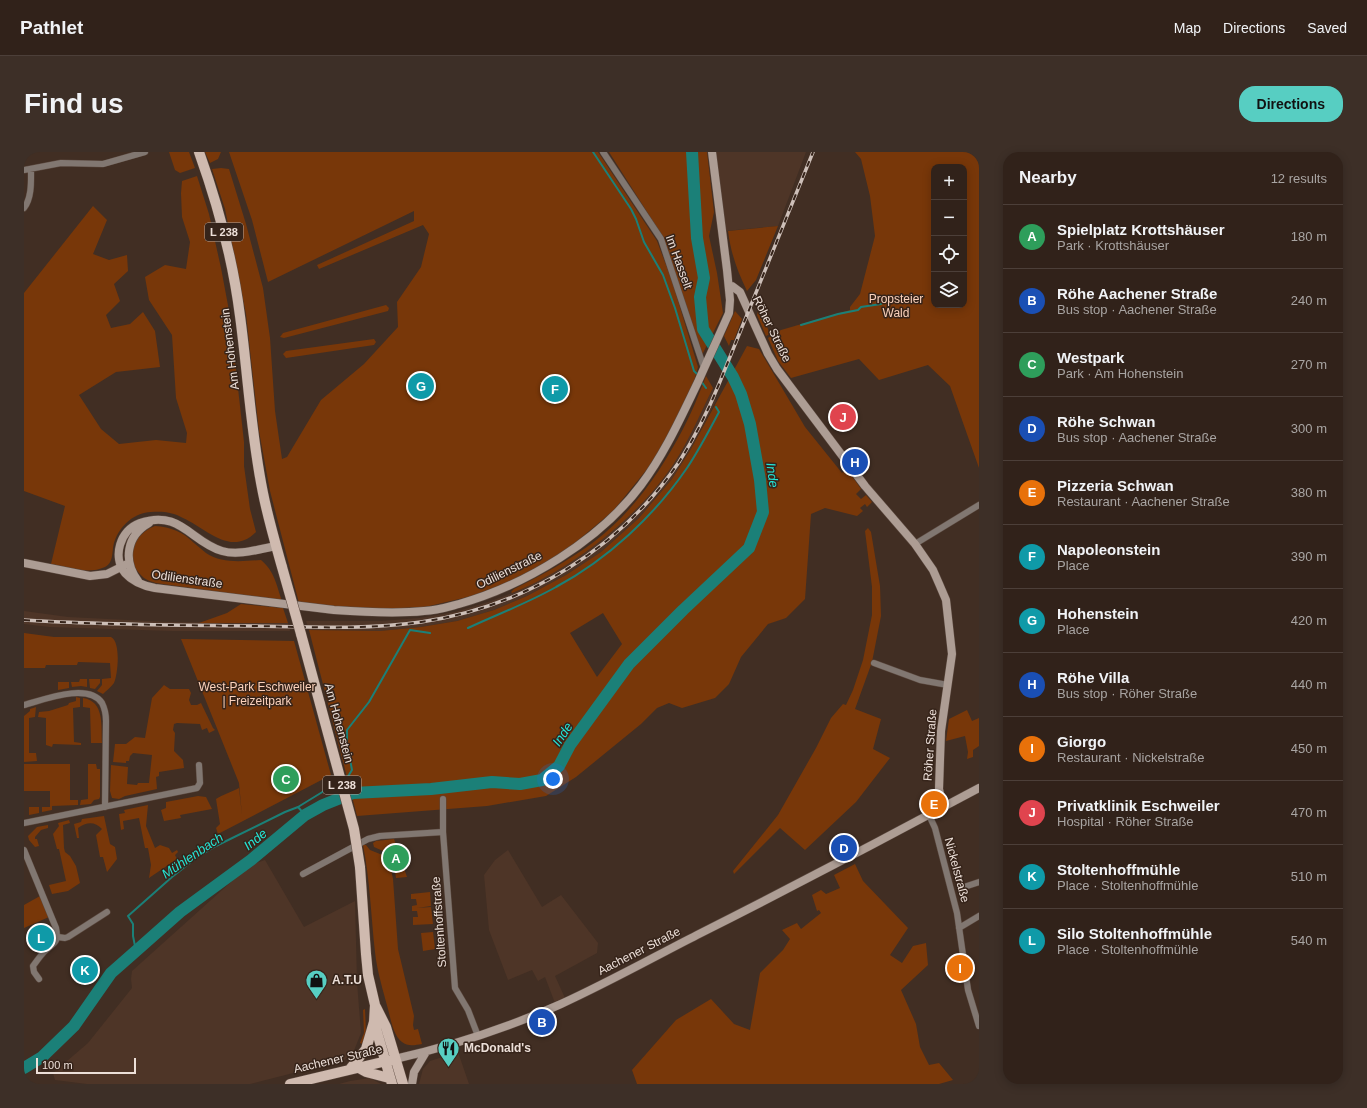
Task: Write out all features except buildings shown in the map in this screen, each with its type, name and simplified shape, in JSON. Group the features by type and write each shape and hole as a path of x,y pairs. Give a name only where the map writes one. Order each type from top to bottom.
{"main road":[{"name":"Am Hohenstein","path":"199,152 211,183 222,220 231,264 240,315 253,430 263,494 358,848 368,975 375,1005 386,1027 390,1060"},
{"path":"712,152 729,286"},
{"name":"Odilienstraße","path":"121,568 126,574 140,584 155,588 356,612 425,612 473,600 526,577 559,558 593,534 616,513 641,485 663,452 678,424 729,313 729,286"},
{"name":"Röher Straße","path":"729,286 738,289 745,300 768,354 777,369 865,486 915,544 933,570 946,600 952,654 941,731 939,789 941,798 946,806"},
{"path":"729,313 735,303 740,300 745,300"},
{"path":"24,563 90,576 107,574 129,563 128,552 131,542 137,532 144,525 155,520"},
{"path":"121,568 119,561 119,549 127,532 132,526 139,523 155,520 171,521 180,525 213,547 229,552 237,553 276,546"},
{"name":"Odilienstraße","path":"129,563 140,584"},
{"name":"Aachener Straße","path":"290,1084 426,1052 478,1036 549,1009 599,986 979,788"},
{"name":"Am Hohenstein","path":"375,1005 374,1022 390,1060"},
{"path":"374,1022 366,1049 354,1068 390,1081"},
{"path":"412,1084 414,1072 426,1052"},
{"name":"L 238","path":"390,1060 390,1081"},
{"name":"L 238","path":"390,1060 403,1084"}],"street":[{"path":"24,170 61,163 103,164 118,161 145,152"},
{"name":"Im Hasselt","path":"603,152 661,239 702,371"},
{"path":"24,208 27,205 31,184 31,169"},
{"path":"915,544 979,504"},
{"path":"874,663 920,680 948,685"},
{"path":"24,705 65,694 76,693 91,696 101,702 104,709 106,722 105,807"},
{"path":"24,824 197,788 200,783 199,765"},
{"name":"Stoltenhoffstraße","path":"443,799 443,832 455,988 468,1010 478,1036"},
{"name":"Nickelstraße","path":"929,815 936,835 957,913 969,993 979,1026"},
{"path":"303,874 368,839 380,836 443,832"},
{"path":"24,850 52,917 58,937 54,944 44,952 33,966 34,972 39,979"},
{"path":"964,887 979,882"},
{"path":"58,937 68,937 107,912"},
{"path":"959,928 979,916"}],"shaded area":[{"path":"715,152 806,152 778,226 725,231"},
{"path":"713,388 716,401 691,449 672,479 639,518 601,552 566,575 527,596 494,610 457,621 421,627 380,631 309,630 306,621 381,621 419,618 455,612 491,601 522,589 559,569 596,544 633,512 665,476 684,445"},
{"path":"24,611 68,617 168,622 288,623 290,631 172,631 49,627 24,624"},
{"path":"508,850 542,907 561,895 598,943 597,953 555,976 565,998 555,1003 545,977 538,981 532,970 508,980 489,930 484,875 495,860"},
{"path":"265,860 304,927 355,901 357,982 361,1033 353,1053 344,1060 250,1084 87,1084 55,1080 53,1073 88,1043 132,988 132,971 250,865"},
{"path":"458,1052 469,1084 419,1084 423,1069 430,1061"},
{"path":"370,1078 381,1084 339,1084 350,1081"}],"green space":[{"path":"169,152 189,152 195,168 180,173 175,170"},
{"path":"205,152 221,152 218,159 210,163"},
{"path":"229,152 598,152 657,241 672,281 698,367 676,424 648,468 613,511 563,553 511,581 472,596 425,607 356,610 299,603 270,491 259,431 246,314 225,209 212,169 229,169 246,224 263,288 270,338 275,411 282,459 287,457 321,400 364,364 398,327 397,302 421,267 429,234 423,225 319,269 317,265 414,221 414,211 268,282 252,220"},
{"path":"609,152 707,152 714,212 709,236 717,273 723,313 702,355 663,237"},
{"name":"Propsteier Wald","path":"855,152 979,152 979,468 950,386 928,365 879,380 859,359 791,378 778,361 768,338 781,330 850,310 850,307 860,294 875,236 870,196 861,159"},
{"path":"197,176 209,214 230,316 244,442 244,466 250,509 256,532 247,539 237,542 228,541 210,534 175,514 163,512 145,513 134,517 120,530 114,544 112,559 105,567 85,570 51,564 65,506 24,491 24,293 93,206 107,220 93,254 109,260 127,255 128,271 114,284 120,301 106,315 111,328 130,324 143,312 155,331 160,367 116,372 79,395 101,429 119,444 156,440 186,443 187,433 176,398 172,335 149,300 145,277 165,265 186,269 190,242 182,217 182,181"},
{"path":"778,226 756,280 747,291 735,262 728,231"},
{"path":"386,305 389,308 388,311 284,338 280,337 283,333"},
{"path":"759,308 770,334 766,336 757,315"},
{"path":"735,311 742,319 734,340 731,340 729,346 724,336"},
{"path":"374,339 376,342 374,345 286,358 283,354 286,351"},
{"path":"747,346 759,349 805,427 842,473 847,469 861,489 856,494 861,499 866,495 872,502 867,507 865,504 860,508 863,511 857,516 825,508 811,514 805,599 786,618 768,624 741,657 729,684 715,698 682,708 669,703 657,708 641,724 576,777 546,796 487,806 357,816 309,630 380,631 421,627 457,621 494,610 527,596 566,575 601,552 639,518 672,479 691,449","holes":["603,613 622,644 597,677 570,633"]},
{"path":"706,376 713,388 679,456 650,494 616,528 576,559 533,584 512,593 511,592 514,589 576,555 609,530 634,504 656,475 683,429"},
{"path":"155,526 171,529 181,533 206,553 219,559 233,561 261,560 272,574 282,601 156,583 145,579 137,571 133,564 133,549 135,542 140,536"},
{"path":"868,528 871,532 880,586 881,616 872,662 855,709 881,719 873,749 890,758 856,802 805,850 780,828 734,874 733,871 778,815 816,748 831,718 843,704 846,705 853,690 863,660 872,615 872,587 865,531"},
{"path":"241,604 283,608 288,623 199,623 227,613"},
{"path":"24,633 54,637 111,637 116,645 118,658 117,673 114,683 103,694 97,691 102,685 102,679 111,678 110,663 78,662 77,665 46,665 45,668 24,668"},
{"name":"West-Park Eschweiler | Freizeitpark","path":"181,639 294,641 331,775 218,834 216,828 220,824 216,799 239,788 242,815 239,783"},
{"path":"80,679 87,679 87,687 72,687 71,682 79,682"},
{"path":"89,679 100,679 100,683 95,689 90,688"},
{"path":"58,682 69,682 69,688 58,690"},
{"path":"164,685 170,689 189,689 191,693 189,700 191,705 201,703 215,730 209,733 207,728 202,730 200,724 174,724 174,751 183,760 184,768 159,772 159,776 156,777 157,789 125,796 119,799 112,798 110,791 111,765 128,767 127,784 137,785 138,783 149,783 152,755 133,753 130,756 129,761 126,761 126,763 113,762 115,744 126,744 135,737 145,738 152,698"},
{"path":"76,697 80,698 80,707 73,708 74,742 81,743 81,745 53,744 52,747 46,745 46,718 38,717 39,712 49,711 68,705 69,703 76,701"},
{"path":"83,698 90,700 98,709 101,723 102,743 91,743 90,708 83,707"},
{"path":"36,707 35,717 29,718 29,753 36,753 37,761 24,762 24,716 30,711 30,709"},
{"path":"967,710 972,721 979,718 979,746 973,750 973,757 967,759 968,752 965,736 946,741 949,719"},
{"path":"24,764 70,764 70,800 78,800 78,805 52,806 52,810 42,812 42,807 50,807 50,791 24,791"},
{"path":"88,764 96,764 97,769 100,769 100,797 99,799 94,800 91,804 80,805 81,800 88,799"},
{"path":"198,796 206,797 212,809 180,815 181,818 164,821 161,810 166,808 166,802"},
{"path":"148,805 146,826 155,848 160,845 169,848 172,853 177,850 178,852 175,855 177,859 149,878 151,865 148,848 145,848 139,818 123,821 124,829 121,830 119,814 125,813 124,810"},
{"path":"29,807 39,807 39,813 29,815"},
{"path":"104,816 110,844 115,847 117,859 107,872 103,857 100,857 96,835 102,829 99,826 90,823 84,824 78,828 79,838 77,838 74,824 81,822 82,819"},
{"path":"69,820 70,823 63,825 64,848 65,852 70,856 76,866 80,883 68,891 52,894 49,885 66,881 59,849 57,849 53,834 59,826 58,823"},
{"path":"48,825 48,828 41,830 35,837 39,846 35,847 29,840 28,836 37,827"},
{"path":"394,839 407,877 396,878 393,862 389,855 374,847 373,843 376,841"},
{"path":"363,845 366,845 370,850 385,856 390,864 393,879 398,949 414,1016 414,1030 418,1029 422,1044 404,1044 396,1035 391,1022 376,959 369,885"},
{"path":"855,864 863,881 908,928 890,955 902,963 913,946 926,943 928,965 901,990 916,1024 920,1047 929,1065 939,1063 953,1080 939,1084 637,1084 632,1070 676,1020 711,999 734,1024 750,1030 760,973 783,950 790,939 782,930 797,923 801,929 821,913 819,910 817,911 812,895 821,890 826,894 840,888 834,875"},
{"path":"430,892 431,906 417,908 431,907 433,924 413,925 413,917 418,917 417,911 412,911 412,906 417,905 416,899 411,899 411,894"},
{"path":"40,896 49,917 24,928 24,905"},
{"path":"433,932 435,949 423,951 421,933"},
{"path":"365,1009 365,1045 360,1043 364,1033 363,1010"}],"waterway":[{"path":"593,152 631,209 644,242 663,275 675,308 694,371 698,375"},
{"name":"Inde","path":"24,1068 42,1057 74,1026 111,973 180,912 251,860 305,815 323,805 353,793 431,789 492,782 520,784 542,780 559,766 570,745 629,664 683,610 749,548 763,512 760,480 750,424 741,394 733,377 703,329 700,297 704,278 697,238 692,152"},
{"path":"801,325 838,314 858,310 861,307 881,304 889,298"},
{"path":"701,381 706,388"},
{"path":"468,628 556,587 594,563 629,535 660,503 687,468 719,412 716,407"},
{"path":"343,780 347,778 352,770 347,743 347,730 369,702 410,630 430,633"},
{"name":"Mühlenbach","path":"136,951 133,936 133,924 128,916 172,877 196,858 216,846 298,807 337,783"},
{"path":"298,807 305,815"}],"railway":[{"path":"24,620 110,624 315,627 400,625 460,614 497,603 533,588 567,569 599,547 628,522 655,493 685,453 715,394 813,152"}],"place":[{"name":"Hohenstein","path":"421,386"},
{"name":"Napoleonstein","path":"555,389"},
{"name":"Privatklinik Eschweiler","path":"843,417"},
{"name":"Röhe Villa","path":"855,462"},
{"name":"Westpark","path":"286,779"},
{"name":"Pizzeria Schwan","path":"934,804"},
{"name":"Röhe Schwan","path":"844,848"},
{"name":"Spielplatz Krottshäuser","path":"396,858"},
{"name":"Silo Stoltenhoffmühle","path":"41,938"},
{"name":"Giorgo","path":"960,968"},
{"name":"Stoltenhoffmühle","path":"85,970"},
{"name":"A.T.U","path":"316,1000"},
{"name":"Röhe Aachener Straße","path":"542,1022"},
{"name":"McDonald's","path":"448,1068"}]}
